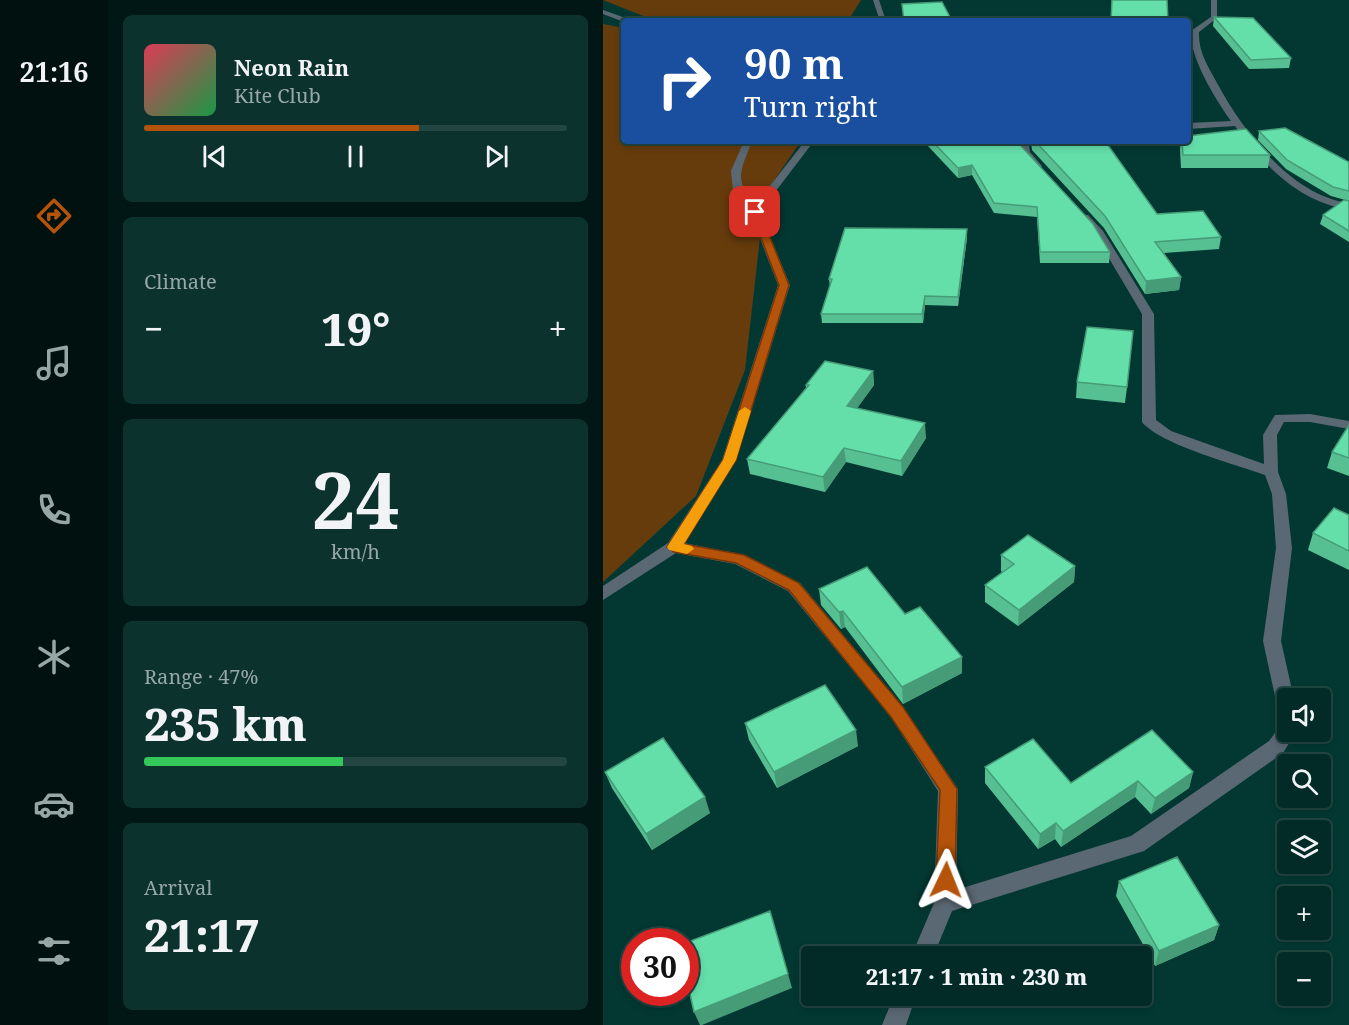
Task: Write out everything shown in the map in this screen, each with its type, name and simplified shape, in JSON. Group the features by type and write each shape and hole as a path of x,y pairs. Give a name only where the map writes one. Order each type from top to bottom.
{"street":[{"path":"876,0 882,18"},
{"path":"1215,0 1214,18 1192,34 1195,50 1229,114 1279,171 1327,203 1340,207 1349,206"},
{"path":"603,12 621,18"},
{"path":"1191,126 1237,123"},
{"path":"603,594 674,547 729,460 784,285 755,212 738,191 736,171 747,144"},
{"path":"755,212 808,144"},
{"path":"1024,144 1025,152 1049,179"},
{"path":"1074,205 1098,231 1148,314 1149,422 1166,434 1271,472"},
{"path":"1282,688 1272,641 1284,548 1278,494 1271,472 1270,435 1280,418 1310,418 1349,424"},
{"path":"674,547 739,559 794,586 897,712 948,789 945,903 927,946"},
{"path":"945,903 1137,844 1276,747 1279,742"},
{"path":"894,1025 901,1006"}],"shaded area":[{"path":"603,0 861,0 848,18 648,18"},
{"path":"603,24 621,27 621,144 799,144 765,194 745,370 696,496 603,582"}],"building":[{"path":"1112,0 1167,0 1168,18 1111,18"},
{"path":"942,2 950,18 904,18 902,4"},
{"path":"1214,17 1253,18 1291,58 1251,60"},
{"path":"1285,128 1349,162 1349,191 1333,187 1287,160 1259,131"},
{"path":"1246,129 1270,155 1183,155 1182,144 1191,144 1191,136"},
{"path":"935,144 1021,144 1093,224 1110,252 1040,252 1037,207 994,203 972,165 958,168"},
{"path":"1038,144 1107,144 1157,214 1203,211 1221,237 1155,242 1181,277 1146,281 1105,216"},
{"path":"1344,200 1349,201 1349,231 1323,215"},
{"path":"845,228 967,229 958,297 925,296 922,314 821,314"},
{"path":"1087,327 1133,331 1127,387 1077,382"},
{"path":"825,361 873,371 847,406 925,423 901,461 844,448 823,477 747,459 809,385 806,385"},
{"path":"1349,425 1349,458 1332,452"},
{"path":"1334,508 1349,515 1349,551 1313,533"},
{"path":"1028,535 1075,566 1019,610 985,585 1014,564 1001,555"},
{"path":"867,567 905,614 920,607 962,657 902,687 843,611 839,612 819,589"},
{"path":"825,685 856,730 774,772 745,723"},
{"path":"1152,730 1193,772 1155,798 1138,781 1063,831 1056,823 1040,834 985,767 1033,739 1071,783"},
{"path":"663,738 705,797 646,834 605,772"},
{"path":"1177,857 1219,925 1159,951 1119,881"},
{"path":"770,911 788,974 694,1012 693,1006 699,1006 699,938"}],"slow traffic":[{"path":"687,549 674,547 729,460 745,411"}],"route":[{"path":"755,212 784,285 729,460 674,547 739,559 794,586 897,712 948,789 946,880"}]}
